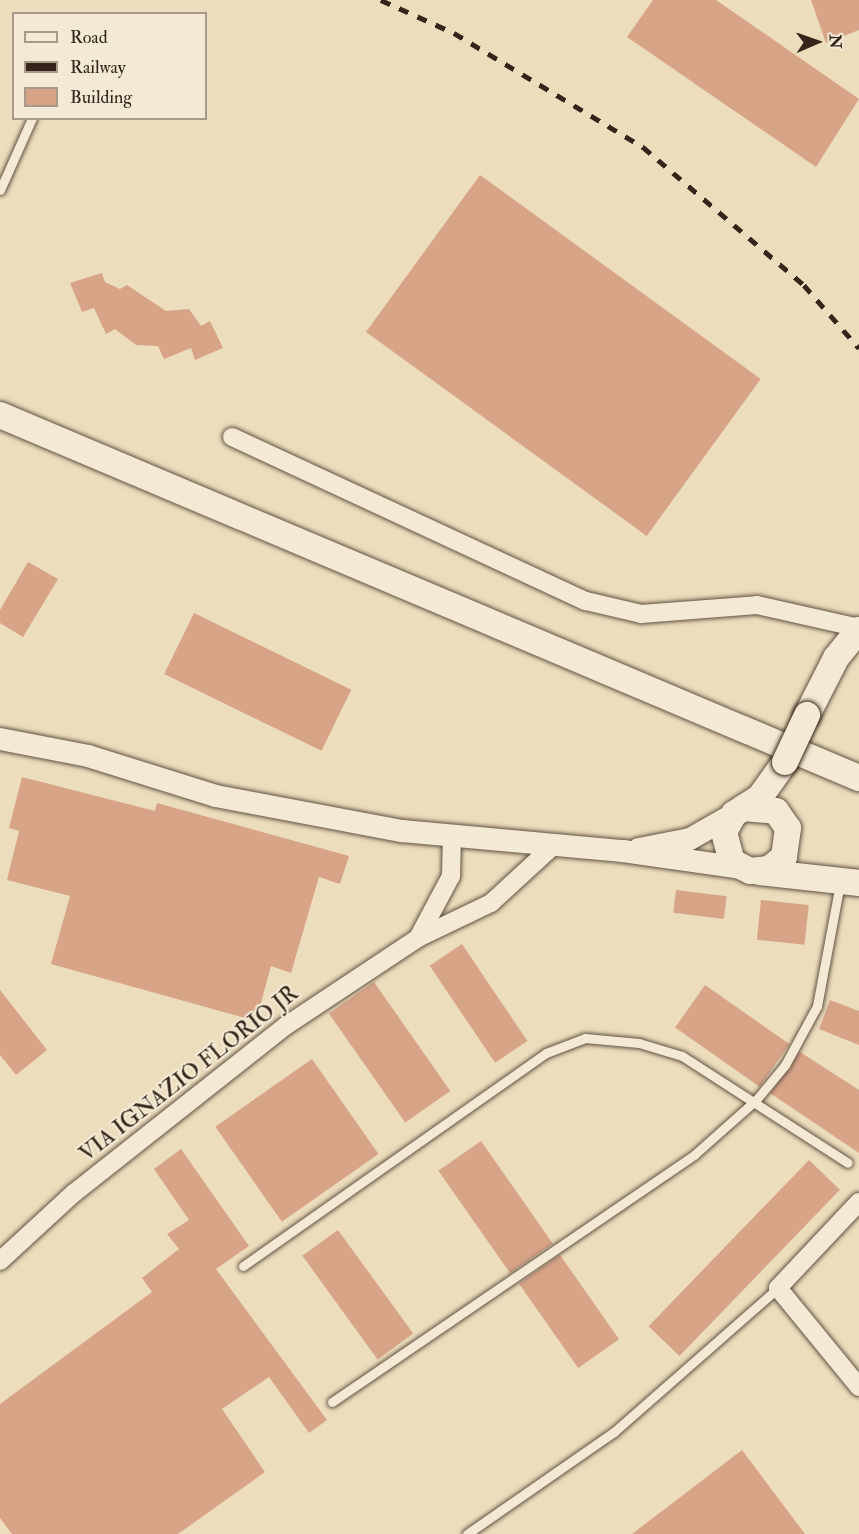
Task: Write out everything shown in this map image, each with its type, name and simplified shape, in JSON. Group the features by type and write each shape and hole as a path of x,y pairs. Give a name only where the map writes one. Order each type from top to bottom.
{"main road":[{"path":"0,415 859,778"},
{"path":"850,882 750,870 723,843 738,811 760,797 785,762 836,658 859,629"},
{"path":"750,870 784,857 787,829 785,762"},
{"path":"738,811 765,807 787,829 811,863 850,882"}],"street":[{"path":"232,437 586,601 641,614 757,606 859,629"},
{"path":"3,734 88,756 216,796 452,836 623,851 750,870"},
{"path":"623,851 690,839 738,811"},
{"path":"418,938 451,876 452,836"},
{"name":"VIA IGNAZIO FLORIO JR","path":"0,1261 74,1193 287,1025 418,938 491,903 553,846"},
{"path":"859,1202 778,1288 859,1387"}],"lane":[{"path":"0,190 31,120"},
{"path":"332,1402 694,1155 756,1100 804,1036 817,1006 850,882"},
{"path":"243,1266 563,1044 595,1038 639,1043 698,1064 756,1100 848,1163"},
{"path":"467,1534 614,1432 778,1288"}],"building":[{"path":"653,0 716,0 859,99 816,167 627,37"},
{"path":"811,0 859,0 859,30 826,43"},
{"path":"480,175 761,379 647,536 366,332"},
{"path":"102,273 105,282 120,289 127,285 166,311 189,309 201,326 210,321 223,348 195,360 191,348 164,359 158,346 136,345 115,329 106,334 94,308 82,312 70,283"},
{"path":"28,562 58,579 23,637 0,623 0,610"},
{"path":"194,613 351,690 321,751 164,674"},
{"path":"22,777 155,811 157,803 349,856 340,884 319,877 291,973 271,966 256,1021 51,964 70,896 7,880 19,831 9,828"},
{"path":"676,890 727,896 724,919 673,913"},
{"path":"761,900 809,905 805,945 757,940"},
{"path":"462,944 527,1041 495,1063 430,966"},
{"path":"374,982 450,1091 405,1122 329,1014"},
{"path":"705,985 789,1044 760,1087 675,1028"},
{"path":"0,990 47,1050 16,1075 0,1055"},
{"path":"830,1000 859,1011 859,1045 819,1029"},
{"path":"800,1052 859,1090 859,1153 770,1093"},
{"path":"312,1059 379,1154 282,1222 215,1127"},
{"path":"481,1141 553,1243 510,1273 438,1171"},
{"path":"181,1149 249,1246 216,1269 327,1420 309,1433 269,1377 222,1409 265,1472 178,1534 12,1534 0,1518 0,1404 152,1292 142,1278 179,1249 167,1234 189,1220 154,1169"},
{"path":"809,1160 840,1190 679,1356 649,1326"},
{"path":"338,1230 413,1334 378,1359 302,1256"},
{"path":"560,1255 619,1339 578,1368 519,1284"},
{"path":"742,1450 805,1534 632,1534"}],"railway":[{"path":"381,0 454,33 643,147 804,285 859,348"}]}
